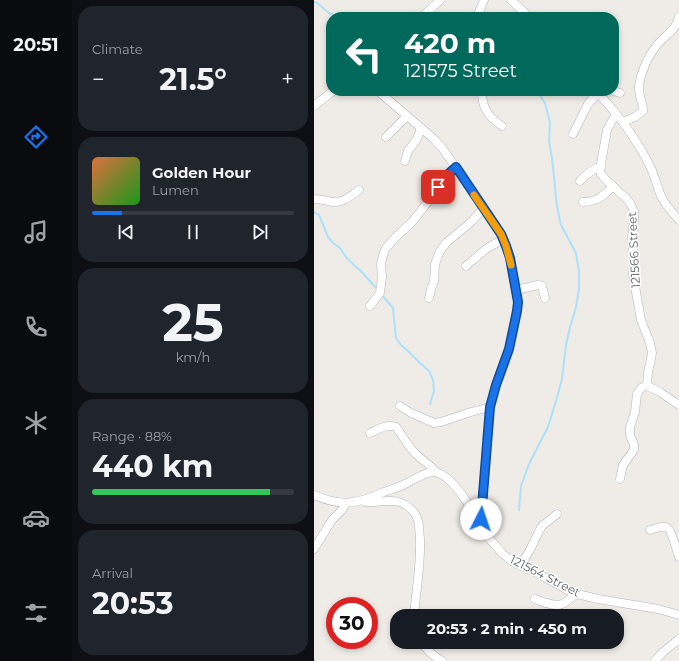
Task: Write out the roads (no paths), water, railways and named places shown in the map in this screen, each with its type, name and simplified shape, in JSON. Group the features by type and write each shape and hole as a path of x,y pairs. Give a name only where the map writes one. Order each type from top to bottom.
{"street":[{"path":"427,12 440,0"},
{"path":"479,12 484,0"},
{"path":"511,0 524,12"},
{"path":"623,122 635,117 643,111 639,88 644,68 656,47 676,26 679,17"},
{"path":"314,106 327,96"},
{"name":"121564 Street","path":"384,96 439,144 456,167 503,239 510,258 518,302 509,349 490,407 481,513 481,524 486,535 512,562 539,574 576,594 658,609 679,615"},
{"path":"482,96 482,102 486,112 495,122 502,126"},
{"path":"573,134 588,104 594,96"},
{"path":"600,96 623,122 638,145 650,166 662,199 679,220"},
{"path":"580,181 589,172 600,166 607,130 616,114"},
{"path":"386,136 407,116"},
{"path":"405,161 408,151 417,139 421,128"},
{"name":"121566 Street","path":"600,166 601,174 630,203 634,211 635,217 632,237 634,260 633,275 641,320 650,343 652,353 647,386"},
{"path":"370,306 380,293 382,277 381,264 386,248 413,221 442,181 456,167"},
{"path":"583,202 594,205 613,186"},
{"path":"314,199 338,202 345,200 359,190"},
{"path":"429,298 434,281 435,264 440,251 447,242 470,223 483,209"},
{"path":"466,266 486,249 503,239"},
{"path":"516,290 540,285 542,286 545,298"},
{"path":"620,479 623,465 634,450 630,436 630,427 635,412 637,394 643,386 647,386 660,392 679,405"},
{"path":"400,406 411,413 434,423 490,407"},
{"path":"370,433 389,425 396,427 411,449 419,457 436,472 444,476 460,491 471,510 476,513 481,513"},
{"path":"361,501 428,473 436,472"},
{"path":"314,495 334,502 346,503 361,501 394,501 405,505 415,514 419,528 420,553 415,609"},
{"path":"314,549 332,520 342,510 346,503"},
{"path":"520,566 542,526 557,514"},
{"path":"650,530 665,526 667,527 679,556"},
{"path":"535,600 550,604 559,604 564,603 576,594"},
{"path":"655,661 663,652 679,639"},
{"path":"426,649 428,652 442,661"}],"waterway":[{"path":"314,2 328,12"},
{"path":"519,510 521,486 529,464 548,427 562,379 566,345 579,289 579,271 576,253 561,225 557,207 549,142 550,123 545,103 540,96"},
{"path":"314,212 319,215 328,237 378,290"},
{"path":"382,295 393,308 396,338 401,345 429,371 433,380 434,391 430,404"}]}
